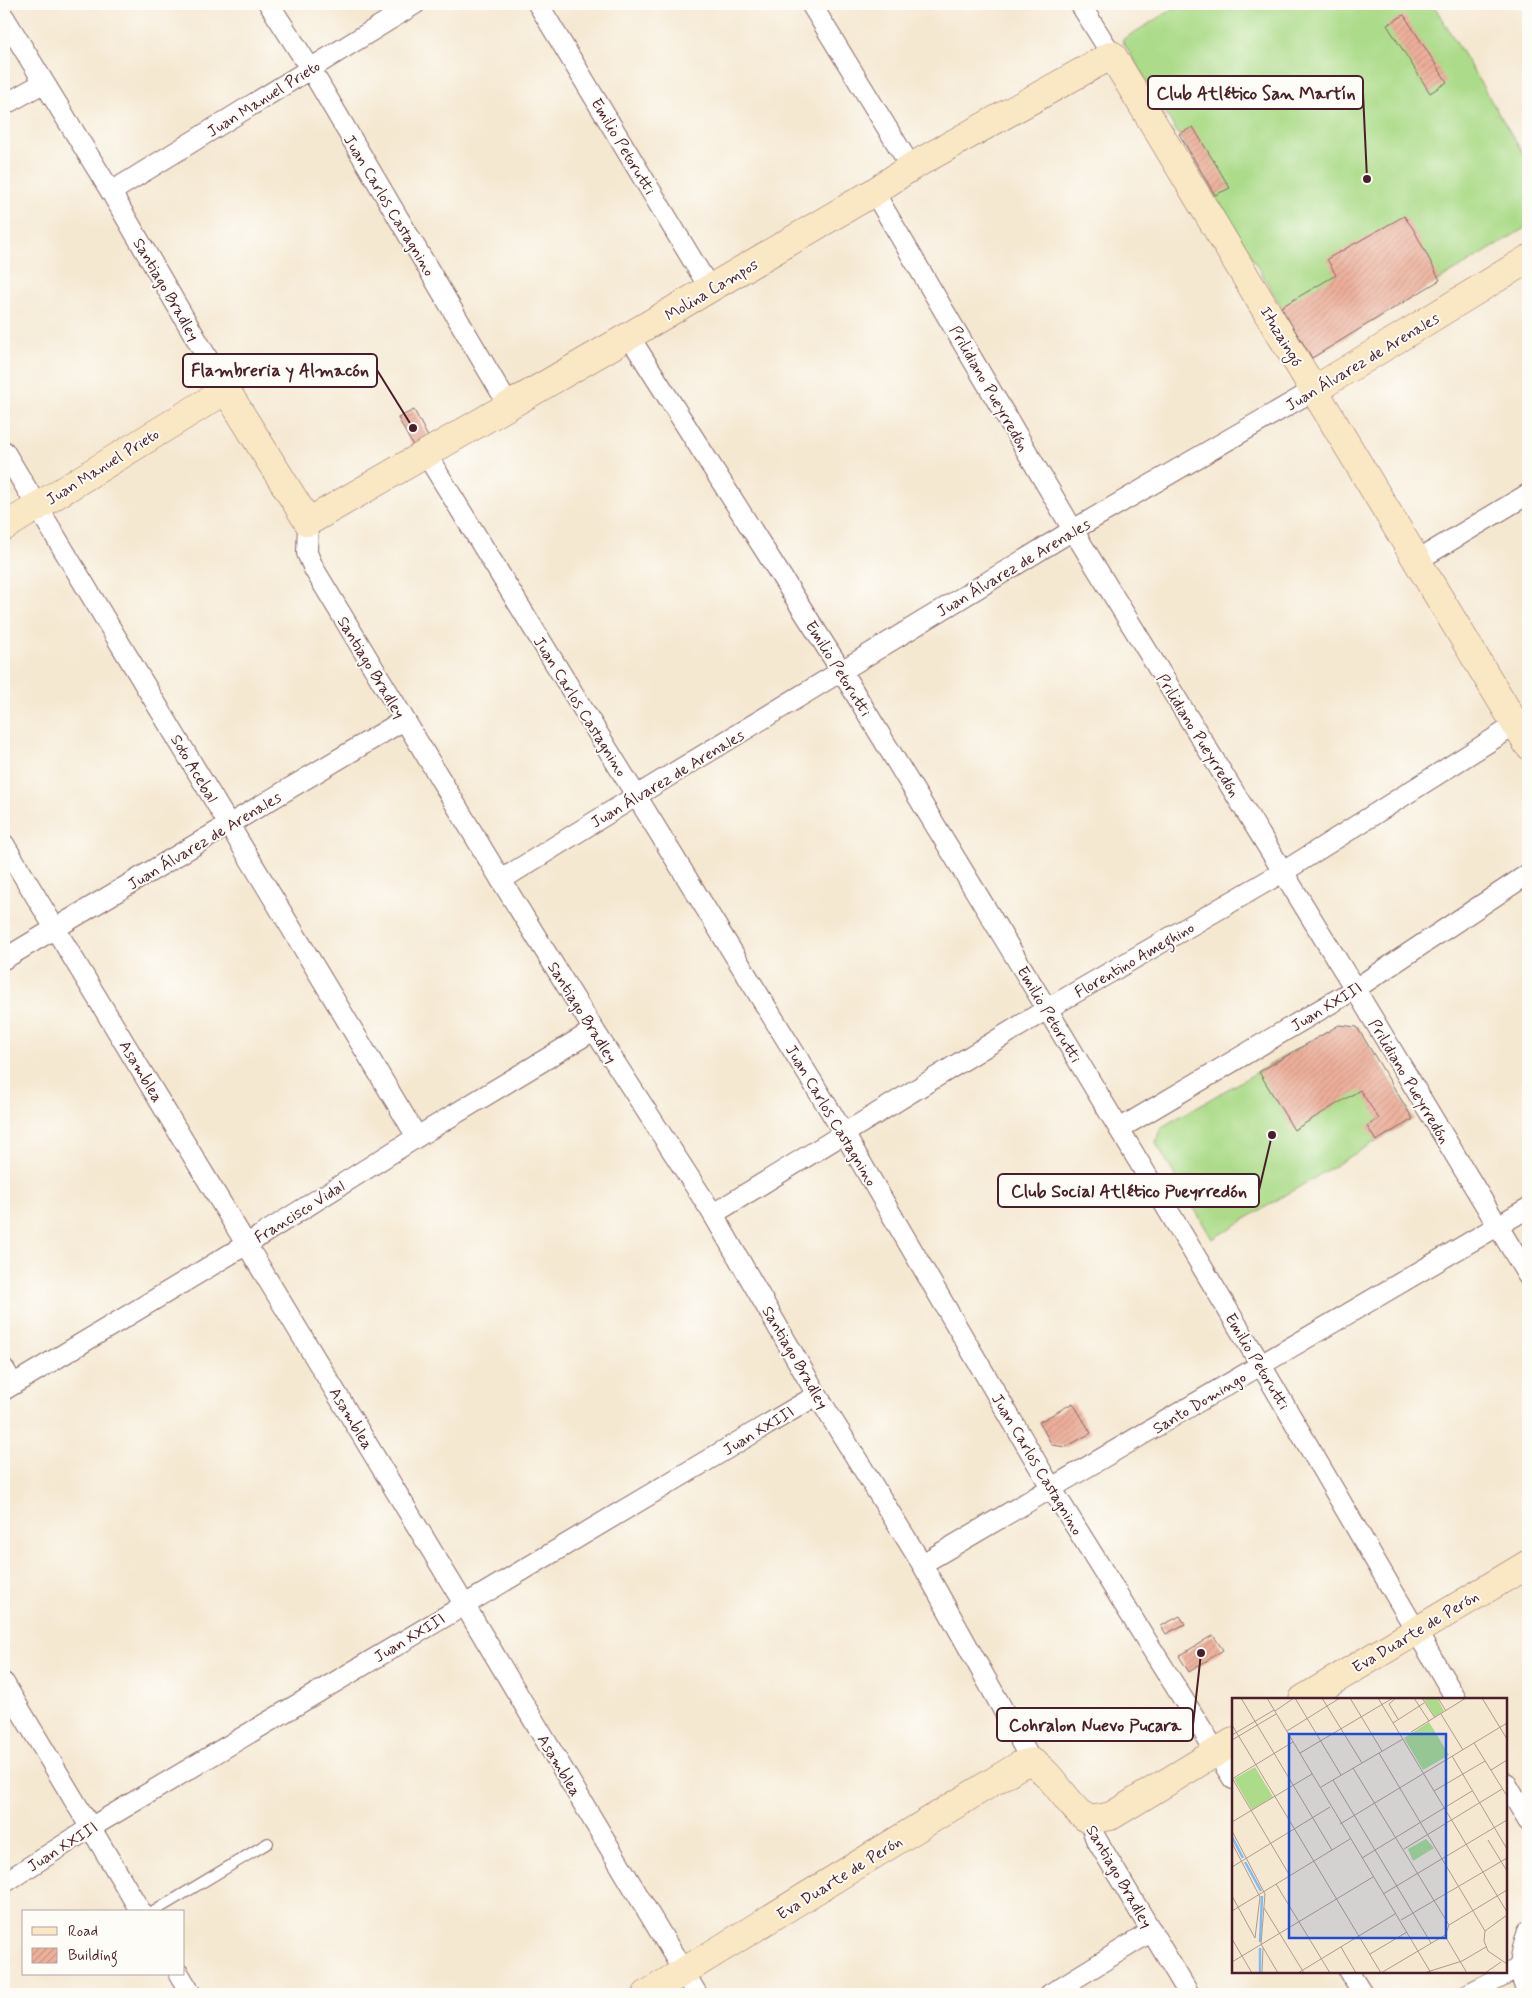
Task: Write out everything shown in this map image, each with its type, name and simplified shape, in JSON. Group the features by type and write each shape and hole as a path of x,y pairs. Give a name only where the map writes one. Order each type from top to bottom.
{"street":[{"name":"Juan Carlos Castagnino","path":"269,4 310,68 509,406"},
{"name":"Juan Manuel Prieto","path":"111,192 415,4"},
{"name":"Emilio Petorutti","path":"538,4 710,289"},
{"path":"811,4 912,167"},
{"name":"Ituzaingó","path":"1080,4 1418,560 1524,729"},
{"name":"Santiago Bradley","path":"4,17 111,192 226,390 308,522 307,554 314,569 404,720 594,1030 713,1214 818,1395 922,1564 1032,1762 1040,1768 1073,1807 1089,1820 1095,1837 1189,1994"},
{"name":"Molina Campos","path":"308,522 710,289 874,192 912,167 1112,55"},
{"path":"4,104 43,83"},
{"name":"Prilidiano Pueyrredón","path":"874,192 1073,530 1355,989 1528,1276"},
{"name":"Juan Álvarez de Arenales","path":"501,880 1073,530 1314,390 1528,259"},
{"name":"Emilio Petorutti","path":"630,336 842,672 1047,1009 1262,1365 1455,1698"},
{"name":"Juan Manuel Prieto","path":"4,527 226,390"},
{"name":"Soto Acebal","path":"4,450 417,1137"},
{"name":"Juan Carlos Castagnino","path":"426,454 845,1135 1052,1489 1225,1747 1232,1775"},
{"path":"1418,560 1528,494"},
{"name":"Juan Álvarez de Arenales","path":"4,960 404,720"},
{"name":"Florentino Ameghino","path":"713,1214 845,1135 1047,1009 1524,729"},
{"name":"Asamblea","path":"4,844 464,1604 690,1983"},
{"name":"Juan XXIII","path":"1119,1129 1355,989 1528,874"},
{"name":"Francisco Vidal","path":"7,1381 247,1244 417,1137 594,1030"},
{"name":"Santo Domingo","path":"922,1564 1528,1208"},
{"name":"Juan XXIII","path":"4,1883 90,1828 818,1395"},
{"name":"Eva Duarte de Perón","path":"1305,1698 1415,1630 1528,1564"},
{"path":"4,1682 140,1910"},
{"path":"1089,1820 1111,1816 1225,1747"},
{"name":"Eva Duarte de Perón","path":"647,1994 690,1983 1012,1770 1020,1765 1032,1762"},
{"path":"1507,1785 1528,1821"},
{"path":"1528,1931 1522,1948 1519,1968 1528,1992"},
{"path":"1050,1994 1152,1932"},
{"path":"1468,1994 1519,1968"},
{"path":"1350,1973 1363,1994"},
{"path":"180,1976 191,1994"}],"lane":[{"path":"156,1910 268,1843"}],"green space":[{"path":"1181,4 1433,4 1528,162 1528,226 1312,358 1122,40"},
{"path":"1339,1025 1357,1027 1413,1119 1212,1239 1156,1143 1160,1128"}],"building":[{"path":"1404,15 1447,82 1430,93 1387,25"},
{"path":"1193,127 1230,188 1215,195 1179,134"},
{"path":"1404,216 1414,230 1440,280 1312,358 1281,307 1336,275 1327,259"},
{"path":"414,410 428,437 413,446 398,418"},
{"path":"1339,1025 1357,1027 1413,1119 1376,1141 1367,1126 1379,1119 1360,1090 1294,1130 1259,1072"},
{"path":"1073,1403 1091,1433 1066,1447 1052,1445 1039,1422"},
{"path":"1180,1616 1185,1624 1166,1634 1161,1626"},
{"path":"1213,1635 1223,1650 1189,1672 1179,1656"}],"place":[{"name":"Club Atlético San Martín","path":"1367,179"},
{"name":"Flambreria y Almacón","path":"413,428"},
{"name":"Club Social Atlético Pueyrredón","path":"1272,1135"},
{"name":"Cohralon Nuevo Pucara","path":"1201,1653"}]}
